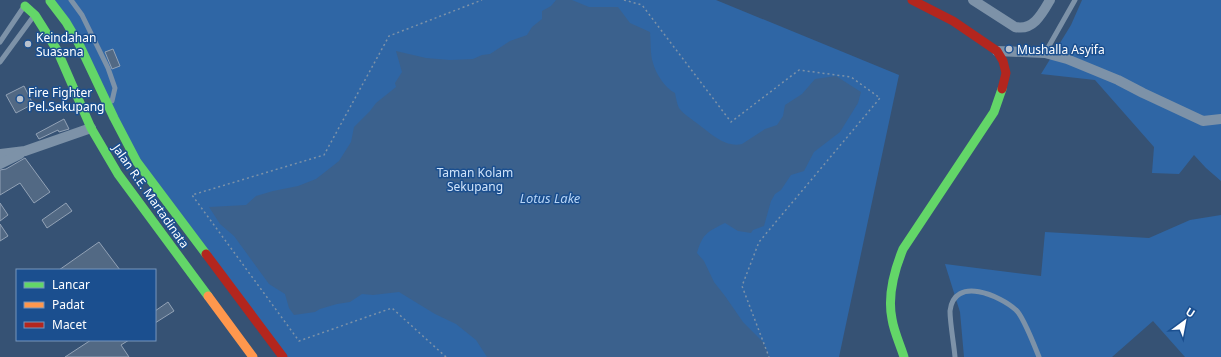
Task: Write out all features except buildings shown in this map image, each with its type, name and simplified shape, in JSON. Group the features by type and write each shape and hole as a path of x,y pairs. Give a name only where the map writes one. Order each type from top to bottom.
{"main road":[{"path":"904,357 891,313 892,286 895,268 903,250 994,112 1006,74 1003,61 997,52 953,21 912,0"},
{"name":"Jalan R.E. Martadinata","path":"25,2 45,5 63,15 78,41 137,162 283,357"},
{"name":"Jalan R.E. Martadinata","path":"45,5 46,31 57,50 90,128 118,174 253,357"}],"street":[{"path":"974,0 1015,27 1021,28 1027,27 1037,19 1050,0"},
{"path":"997,52 1045,53 1067,59 1118,80 1203,122 1221,119"},
{"path":"0,164 25,151 90,128"},
{"path":"0,154 25,151"}],"lane":[{"path":"71,0 82,15 97,44 115,88 110,109"},
{"path":"1045,53 1075,0"},
{"path":"0,42 25,2"},
{"path":"0,62 45,5"},
{"path":"955,357 950,312 954,300 960,294 970,290 997,297 1017,311 1039,357"}],"path":[{"path":"446,357 392,308 299,341 192,195 324,156 389,36 482,0"},
{"path":"624,0 642,5 731,122 800,70 851,77 880,98 759,242 742,286 769,357"}],"green space":[{"name":"Taman Kolam Sekupang","path":"51,0 716,0 899,75 839,357 283,357 137,162"},
{"path":"1082,0 1221,0 1221,181 1194,155 1179,174 1152,173 1154,147 1095,80 1041,74 1071,25"},
{"path":"1221,215 1221,357 1185,357 1153,321 1112,357 964,357 960,312 945,264 1041,276 1045,232 1149,238 1190,220"}],"water":[{"name":"Lotus Lake","path":"556,0 572,0 589,7 618,7 630,23 650,32 651,56 654,67 664,84 675,93 679,108 718,139 730,144 742,144 765,129 777,125 783,116 785,105 802,94 815,79 836,76 861,92 858,103 840,132 814,152 804,171 791,175 781,190 775,194 771,201 764,226 753,230 751,233 738,231 725,223 706,234 699,246 697,253 704,261 714,282 743,322 763,342 770,357 487,357 476,340 456,324 435,314 399,292 373,295 362,294 350,302 337,304 315,312 294,315 289,308 285,294 269,284 234,236 220,224 209,207 246,205 256,196 298,186 316,179 339,161 351,142 354,127 376,103 396,87 395,83 402,72 396,51 426,58 450,60 473,59 482,55 490,54 510,41 527,35 532,27 542,19 542,11 551,6"}],"traffic: fast":[{"path":"50,1 66,22 79,44 114,118 137,162 206,254"},
{"path":"25,6 35,15 57,50 91,128 118,174 208,296"},
{"path":"904,357 894,329 890,301 894,274 900,257 903,249 994,112 1002,89"}],"traffic: slow":[{"path":"208,296 253,357"}],"traffic: jam":[{"path":"912,0 953,21 997,51 1003,61 1006,73 1002,89"},
{"path":"206,254 283,357"}],"place":[{"name":"Keindahan Suasana","path":"28,44"},
{"name":"Mushalla Asyifa","path":"1009,49"},
{"name":"Fire Fighter Pel.Sekupang","path":"20,99"}]}
